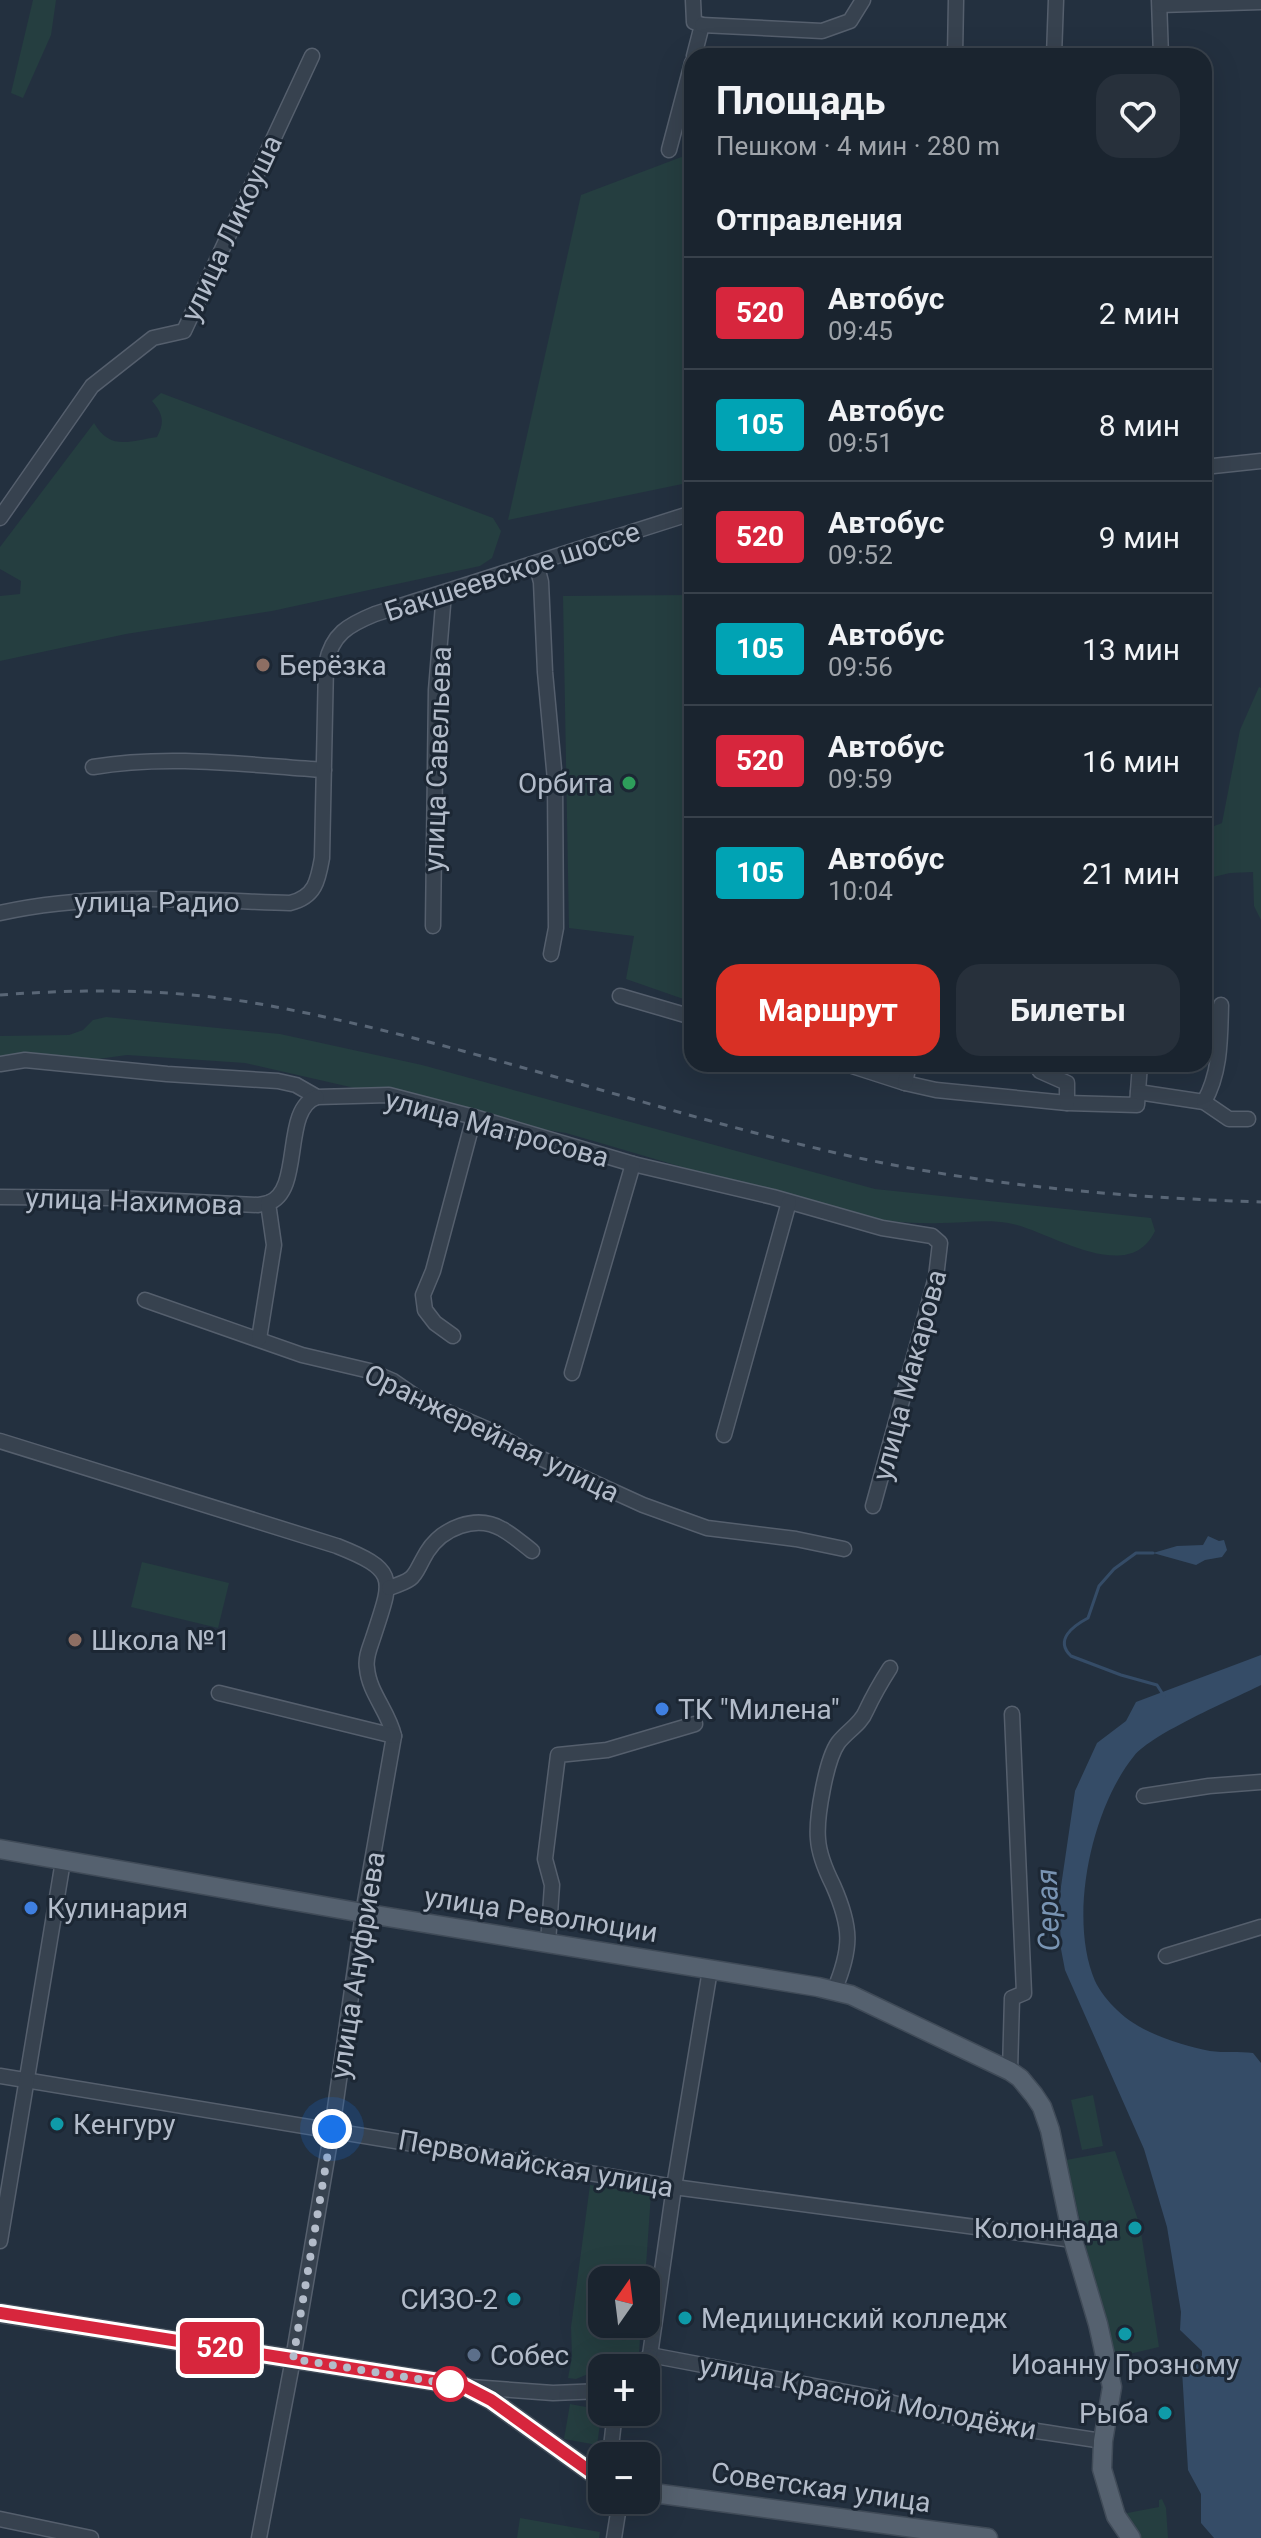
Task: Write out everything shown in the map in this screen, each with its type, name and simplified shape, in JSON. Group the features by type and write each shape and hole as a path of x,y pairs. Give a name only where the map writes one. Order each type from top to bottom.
{"main road":[{"name":"улица Революции","path":"0,1849 851,1995 1020,2078 1042,2107 1050,2130 1073,2240"},
{"path":"1073,2240 1098,2324 1112,2387 1102,2469 1116,2516 1116,2538"},
{"path":"0,2313 464,2386 491,2400 588,2470"},
{"name":"Советская улица","path":"660,2494 988,2538"},
{"path":"1116,2516 1131,2538"}],"street":[{"path":"693,0 694,22 702,25 822,31 836,29 850,21 863,0"},
{"path":"955,48 956,0"},
{"path":"1054,48 1056,0"},
{"path":"1161,48 1160,2 1261,2"},
{"path":"696,48 702,25"},
{"name":"улица Ликоуша","path":"0,518 92,386 153,338 184,331 312,56"},
{"path":"669,150 684,93"},
{"path":"1212,466 1261,461"},
{"name":"Бакшеевское шоссе","path":"324,770 326,664 336,636 344,629 375,614 684,516"},
{"path":"536,563 541,582 555,780 556,928 551,954"},
{"name":"улица Савельева","path":"433,926 436,690 444,593"},
{"path":"93,767 131,761 168,761 324,770"},
{"name":"улица Радио","path":"0,913 105,899 290,903 302,900 312,892 318,881 322,858 324,770"},
{"path":"620,996 684,1015"},
{"path":"1204,1102 1212,1088 1219,1056 1221,1005"},
{"name":"улица Матросова","path":"0,1064 25,1060 278,1081 296,1085 317,1097 389,1095 633,1164 882,1228 932,1236 940,1243"},
{"path":"871,1072 936,1090 1067,1103 1138,1099 1204,1102 1229,1119 1248,1119"},
{"path":"905,1083 907,1072"},
{"path":"1042,1072 1067,1083 1067,1103"},
{"path":"1138,1099 1140,1072"},
{"path":"259,1339 274,1245 268,1203 273,1202 283,1190 301,1109 317,1097"},
{"path":"453,1336 435,1323 425,1310 423,1295 433,1271 474,1117"},
{"path":"572,1373 633,1164"},
{"name":"улица Нахимова","path":"0,1197 268,1203"},
{"path":"724,1435 789,1202"},
{"name":"улица Макарова","path":"873,1506 936,1277 940,1243"},
{"name":"Оранжерейная улица","path":"145,1300 302,1355 370,1371 393,1381 422,1401 643,1505 719,1530 796,1539 844,1549"},
{"path":"0,1441 337,1546 369,1558 385,1573 389,1588 366,1665 394,1736 219,1693"},
{"path":"389,1588 410,1581 440,1535 463,1524 485,1523 501,1528 532,1551"},
{"path":"834,1991 847,1955 848,1929 844,1909 826,1870 818,1840 818,1824 829,1764 836,1745 866,1713 890,1668"},
{"path":"1010,2071 1012,1998 1024,1993 1012,1714"},
{"path":"548,1943 552,1885 545,1859 558,1755 607,1750 695,1724"},
{"name":"улица Ануфриева","path":"259,2538 332,2129 363,1913 394,1736"},
{"path":"1144,1796 1261,1782"},
{"path":"0,2241 63,1861"},
{"path":"1166,1956 1261,1927"},
{"path":"650,2354 710,1970"},
{"name":"Первомайская улица","path":"0,2076 674,2187 1073,2240"},
{"name":"улица Красной Молодёжи","path":"660,2357 872,2397 961,2418 1103,2441"},
{"path":"464,2386 553,2393 588,2392"},
{"path":"614,2538 618,2514"},
{"path":"0,2519 91,2538"}],"green space":[{"path":"33,0 56,0 51,35 23,98 11,93"},
{"path":"684,156 684,484 508,520 581,195"},
{"path":"161,393 493,518 501,531 492,558 480,566 272,611 126,634 0,661 0,596 20,594 21,581 0,569 0,547 94,423 100,432 114,441 157,437 162,418 152,401"},
{"name":"Орбита","path":"684,595 684,999 626,979 634,936 569,928 563,596"},
{"path":"1259,687 1261,920 1254,906 1253,872 1212,877 1212,827 1222,823 1240,730"},
{"path":"106,1017 280,1034 422,1065 875,1189 1151,1218 1155,1231 1143,1247 1126,1255 1107,1255 1086,1251 1008,1223 920,1223 856,1218 566,1133 521,1126 245,1063 127,1055 98,1059 0,1057 0,1036 69,1035 83,1030 93,1020"},
{"path":"142,1562 229,1583 218,1628 131,1607"},
{"path":"1093,2095 1103,2146 1082,2150 1071,2100"},
{"path":"1115,2151 1140,2226 1159,2347 1112,2358 1066,2160"},
{"path":"590,2185 651,2194 646,2266 588,2266 588,2338 640,2338 639,2353 588,2354 588,2374 576,2379 568,2378 572,2357 571,2327"},
{"path":"570,2404 588,2407 588,2426 600,2426 597,2442 564,2439"},
{"path":"1162,2499 1166,2508 1168,2538 1141,2538 1122,2514 1159,2507 1159,2500"},
{"path":"520,2518 600,2532 599,2538 517,2538"}],"water":[{"path":"1208,1536 1224,1540 1227,1550 1222,1557 1196,1565 1153,1553 1177,1546 1203,1545"},
{"path":"1261,1655 1261,1685 1175,1727 1134,1756 1106,1805 1088,1865 1084,1896 1087,1955 1097,1985 1114,2007 1136,2025 1160,2036 1210,2051 1253,2053 1261,2063 1261,2538 1214,2538 1201,2523 1201,2494 1188,2470 1182,2370 1202,2356 1202,2351 1180,2330 1181,2312 1167,2227 1144,2149 1065,1970 1059,1900 1075,1791 1097,1743 1126,1721 1136,1702"}],"waterway":[{"path":"1153,1553 1136,1553 1114,1569 1099,1586 1088,1618 1072,1629 1064,1644 1071,1656 1157,1685 1164,1696"}],"railway":[{"path":"0,995 69,991 139,992 242,1001 410,1037 741,1129 863,1159 1032,1186 1261,1202"}],"bus line":[{"name":"520","path":"0,2313 464,2386 491,2400 588,2470"}],"place":[{"name":"Берёзка","path":"263,665"},
{"name":"Орбита","path":"629,783"},
{"name":"Школа №1","path":"75,1640"},
{"name":"ТК \"Милена\"","path":"662,1709"},
{"name":"Кулинария","path":"31,1908"},
{"name":"Кенгуру","path":"57,2124"},
{"name":"Колоннада","path":"1135,2228"},
{"name":"СИЗО-2","path":"514,2299"},
{"name":"Медицинский колледж","path":"685,2318"},
{"name":"Иоанну Грозному","path":"1125,2334"},
{"name":"Собес","path":"474,2355"},
{"name":"Рыба","path":"1165,2413"}],"route":[{"path":"332,2129 293,2359 456,2385 450,2384"}],"water label":[{"name":"Серая","path":"1048,1910"}]}
